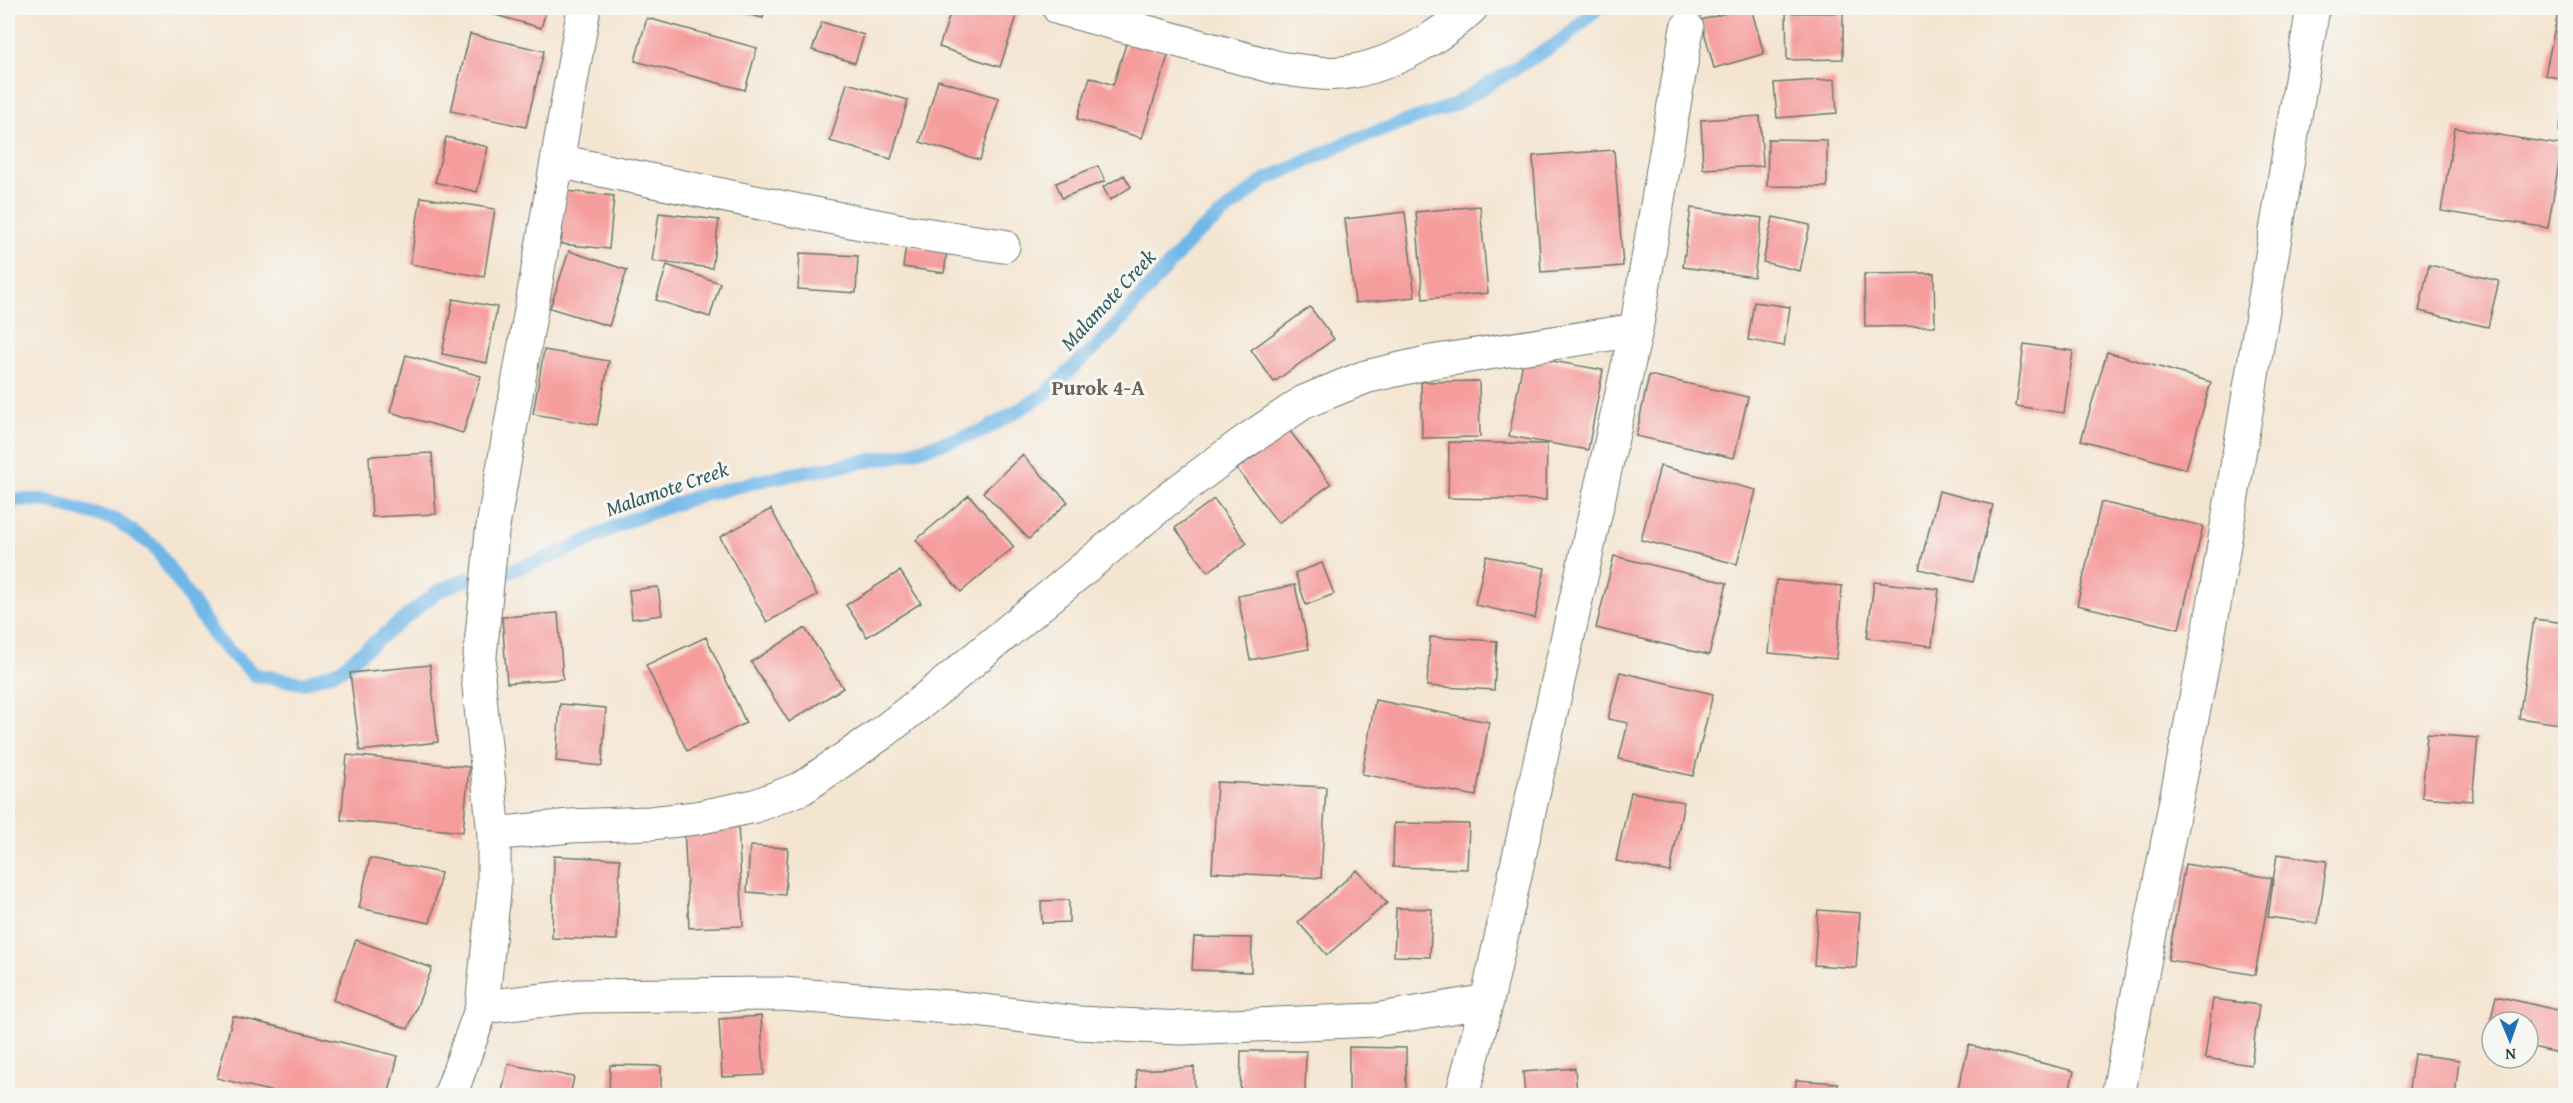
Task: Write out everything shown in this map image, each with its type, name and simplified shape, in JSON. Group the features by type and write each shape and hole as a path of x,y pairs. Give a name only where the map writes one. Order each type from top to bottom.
{"street":[{"path":"450,1095 482,1007 494,892 494,834 478,677 484,608 499,489 584,8"},
{"path":"1059,8 1280,68 1315,73 1350,72 1392,59 1438,34 1471,8"},
{"path":"2118,1095 2213,611 2313,8"},
{"path":"1462,1095 1486,1001 1636,330 1687,28"},
{"path":"558,161 789,210 897,230 1003,246"},
{"path":"494,834 570,826 650,823 696,818 755,806 802,788 882,733 930,696 1164,502 1243,443 1304,402 1365,377 1431,362 1636,330"},
{"path":"482,1007 580,996 783,994 960,1008 1079,1023 1181,1028 1375,1020 1486,1001"}],"building":[{"path":"479,8 547,8 541,28 478,10"},
{"path":"723,8 765,8 763,18"},
{"path":"952,8 1002,8 1018,13 1000,67 939,47"},
{"path":"1751,8 1764,54 1714,68 1701,20"},
{"path":"2559,8 2566,8 2566,80 2545,75"},
{"path":"1786,13 1843,13 1843,59 1787,60"},
{"path":"647,18 757,48 745,90 635,61"},
{"path":"822,22 864,35 855,63 812,50"},
{"path":"470,34 544,51 526,127 451,111"},
{"path":"1127,41 1169,53 1142,138 1077,119 1090,77 1113,85"},
{"path":"1835,79 1837,113 1777,118 1774,83"},
{"path":"938,80 999,98 980,160 920,142"},
{"path":"847,83 908,100 891,159 830,141"},
{"path":"2564,106 2566,106 2566,133 2559,131"},
{"path":"1760,116 1763,166 1703,169 1701,120"},
{"path":"2455,128 2562,145 2548,228 2441,211"},
{"path":"446,137 488,147 477,192 435,182"},
{"path":"1768,139 1827,140 1827,187 1767,186"},
{"path":"1614,150 1623,266 1541,272 1533,156"},
{"path":"1098,166 1105,181 1062,198 1056,183"},
{"path":"1124,175 1131,187 1110,200 1103,187"},
{"path":"566,191 614,196 609,249 561,244"},
{"path":"421,197 495,209 484,277 410,264"},
{"path":"1480,206 1488,293 1423,299 1416,212"},
{"path":"1691,208 1762,218 1754,277 1683,267"},
{"path":"1405,212 1415,297 1355,303 1345,219"},
{"path":"659,213 719,220 712,268 652,261"},
{"path":"1773,217 1810,225 1800,271 1763,262"},
{"path":"906,246 947,252 944,273 903,267"},
{"path":"569,251 627,270 609,326 550,308"},
{"path":"800,253 858,256 856,293 798,289"},
{"path":"667,265 720,283 710,317 656,300"},
{"path":"2429,265 2499,281 2488,327 2419,311"},
{"path":"1934,273 1935,326 1865,327 1864,274"},
{"path":"453,299 497,307 487,363 442,354"},
{"path":"1754,302 1790,307 1784,346 1748,340"},
{"path":"1310,307 1334,339 1274,382 1251,350"},
{"path":"2024,344 2073,351 2064,413 2016,406"},
{"path":"544,350 609,361 597,425 533,414"},
{"path":"2107,352 2211,382 2186,469 2081,440"},
{"path":"406,355 481,376 463,433 390,412"},
{"path":"1524,356 1603,370 1588,450 1509,436"},
{"path":"1649,375 1748,397 1734,458 1636,436"},
{"path":"1479,381 1480,437 1422,438 1421,382"},
{"path":"1289,430 1331,484 1278,523 1237,469"},
{"path":"1449,442 1547,444 1546,500 1448,498"},
{"path":"432,453 436,514 372,517 369,456"},
{"path":"1022,455 1068,502 1029,539 983,492"},
{"path":"1660,466 1756,490 1737,564 1641,540"},
{"path":"1939,491 1993,505 1973,582 1919,569"},
{"path":"969,495 1014,547 961,592 916,540"},
{"path":"1214,499 1247,543 1208,572 1175,528"},
{"path":"2101,502 2203,526 2179,629 2077,605"},
{"path":"771,509 817,595 767,622 720,537"},
{"path":"1486,556 1545,568 1535,618 1475,605"},
{"path":"1614,556 1727,583 1709,655 1596,628"},
{"path":"1322,563 1334,594 1306,605 1295,573"},
{"path":"900,571 921,603 867,637 846,605"},
{"path":"1776,580 1842,586 1836,659 1769,653"},
{"path":"1874,582 1939,589 1932,646 1867,638"},
{"path":"1295,585 1309,649 1250,660 1238,596"},
{"path":"658,587 662,615 632,619 629,590"},
{"path":"558,613 563,679 507,683 502,617"},
{"path":"2534,619 2566,623 2566,725 2519,718"},
{"path":"805,628 843,688 789,722 751,662"},
{"path":"706,637 746,723 687,751 646,665"},
{"path":"1430,637 1497,641 1494,690 1427,686"},
{"path":"430,665 438,742 360,751 350,673"},
{"path":"1620,672 1713,694 1693,776 1619,759 1628,723 1608,719"},
{"path":"1375,700 1489,722 1476,796 1362,774"},
{"path":"560,704 606,708 602,766 556,761"},
{"path":"2427,734 2478,738 2472,801 2422,797"},
{"path":"347,755 469,767 463,832 341,820"},
{"path":"2564,762 2566,763 2566,786 2561,786"},
{"path":"1217,782 1326,787 1321,878 1212,872"},
{"path":"1631,792 1684,802 1670,872 1616,861"},
{"path":"738,822 743,926 689,928 684,825"},
{"path":"1394,823 1469,824 1467,869 1393,867"},
{"path":"750,846 788,848 785,895 747,892"},
{"path":"2277,854 2327,861 2318,924 2268,917"},
{"path":"554,856 620,859 617,940 552,938"},
{"path":"370,858 441,873 430,923 359,908"},
{"path":"2185,864 2272,878 2255,975 2168,960"},
{"path":"1357,870 1387,903 1327,955 1298,922"},
{"path":"1069,900 1069,922 1042,923 1041,901"},
{"path":"1396,908 1432,909 1430,957 1394,956"},
{"path":"1818,910 1860,913 1856,968 1814,965"},
{"path":"1194,937 1252,938 1251,972 1192,970"},
{"path":"356,940 432,968 408,1029 333,1000"},
{"path":"2496,996 2566,1012 2566,1023 2559,1053 2540,1049 2540,1010 2493,1010"},
{"path":"2213,999 2259,1005 2251,1065 2205,1058"},
{"path":"233,1016 398,1056 388,1096 289,1096 217,1078"},
{"path":"761,1016 764,1075 722,1077 719,1019"},
{"path":"1969,1045 2074,1071 2068,1096 1956,1096"},
{"path":"1349,1047 1406,1048 1406,1096 1349,1096"},
{"path":"1241,1051 1306,1051 1305,1096 1240,1096"},
{"path":"2414,1054 2459,1060 2455,1096 2408,1096"},
{"path":"508,1064 574,1077 570,1096 501,1096"},
{"path":"610,1065 661,1066 661,1096 609,1096"},
{"path":"1194,1067 1195,1096 1138,1096 1136,1070"},
{"path":"1575,1068 1577,1096 1525,1096 1523,1072"},
{"path":"1796,1080 1838,1083 1837,1096 1795,1096"}],"waterway":[{"name":"Malamote Creek","path":"507,572 566,551 625,522 692,498 771,478 901,455 983,431 1044,395 1108,335 1193,237 1265,180 1353,140 1454,105 1561,41 1598,8"},
{"name":"Malamote Creek","path":"8,500 43,500 116,520 155,547 218,641 255,675 303,683 340,670 437,592 467,579"}],"district":[{"name":"Purok 4-A","path":"1098,388"}]}
